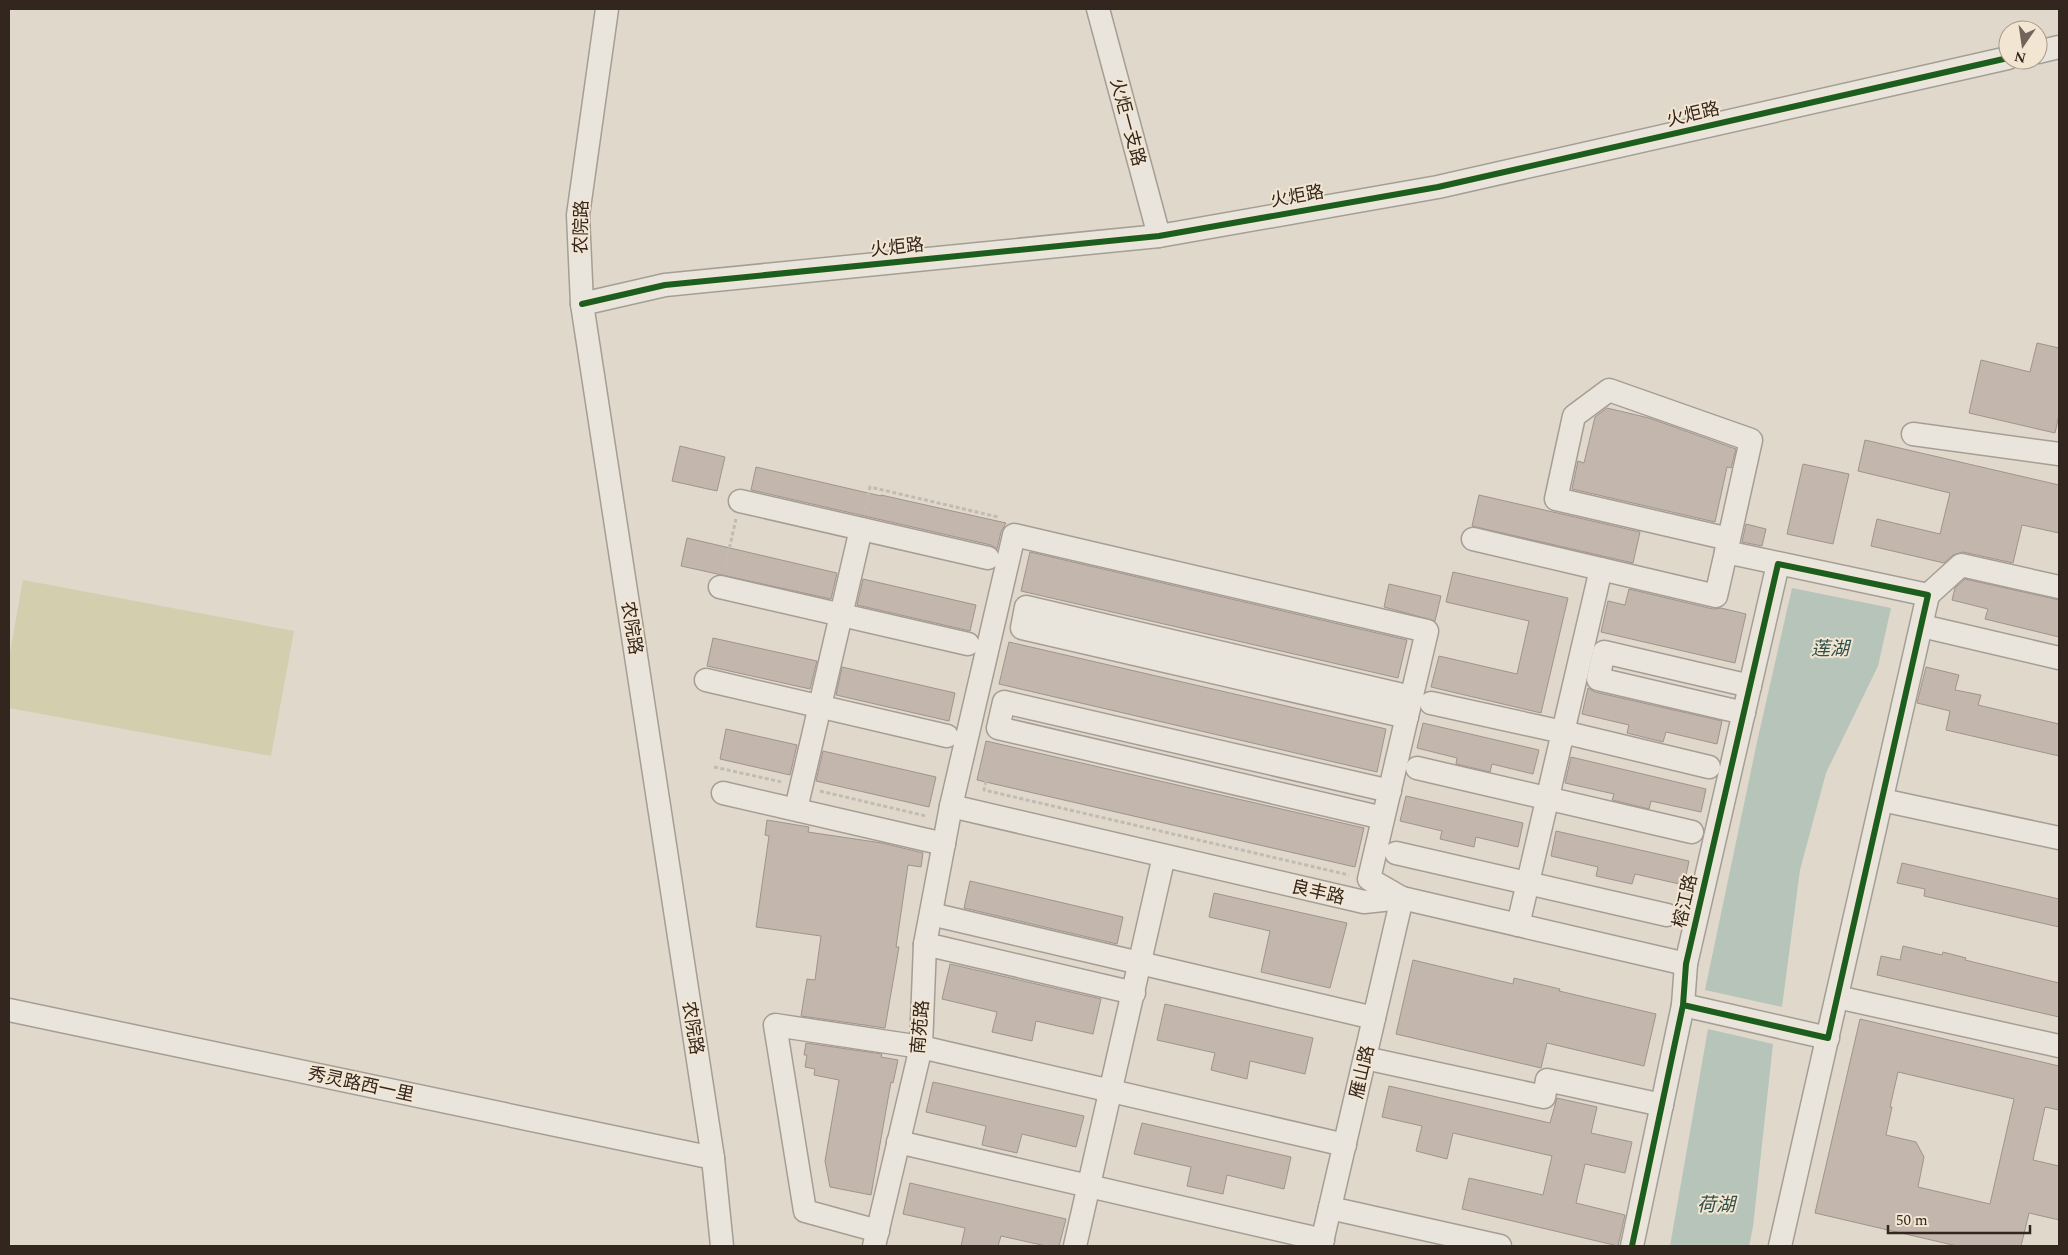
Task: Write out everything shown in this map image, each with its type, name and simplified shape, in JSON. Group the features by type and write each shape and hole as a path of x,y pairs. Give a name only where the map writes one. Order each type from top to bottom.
{"street":[{"name":"农院路","path":"607,9 578,215 582,304 713,1158 722,1246"},
{"name":"火炬一支路","path":"1098,9 1159,236"},
{"name":"火炬路","path":"582,304 665,285 1159,236 1438,187 1998,60"},
{"path":"1473,539 1716,596 1727,545 1751,440 1609,390 1574,416 1556,499 1727,545 1778,564 1928,595"},
{"path":"1913,434 2059,454"},
{"path":"740,501 988,558"},
{"path":"796,809 861,529"},
{"name":"南苑路","path":"880,1242 898,1142 921,1046 925,944 951,806 1014,535 1426,631 1416,706"},
{"name":"榕江路","path":"1632,1246 1683,1005 1686,964 1778,564"},
{"path":"1780,1246 1928,595 1961,565 2059,587"},
{"path":"1518,926 1601,569"},
{"path":"720,587 968,644"},
{"path":"1416,706 1026,607 1022,628 1416,706 1563,732 1709,767"},
{"path":"1922,626 2059,658"},
{"path":"1744,713 1598,679 1604,652 1750,686"},
{"path":"706,680 947,736"},
{"path":"1383,818 998,728 1004,702 1390,791"},
{"path":"1402,898 1369,879 1390,791 1416,706"},
{"path":"1416,768 1548,797 1692,832"},
{"path":"723,793 944,844"},
{"path":"1882,800 2059,838"},
{"name":"良丰路","path":"951,806 1364,902 1402,898 1686,964"},
{"path":"1396,853 1667,915"},
{"path":"1075,1246 1141,964 1164,856"},
{"name":"雁山路","path":"1322,1243 1402,898"},
{"path":"931,914 1374,1018"},
{"path":"925,944 1134,993"},
{"path":"1837,997 2059,1046"},
{"path":"1683,1005 1828,1038"},
{"name":"秀灵路西一里","path":"9,1010 713,1158"},
{"path":"880,1242 805,1211 775,1024 921,1046 1345,1145"},
{"path":"1365,1058 1544,1097 1547,1080 1662,1105"},
{"path":"898,1142 1322,1243"},
{"path":"1330,1208 1500,1246"}],"path":[{"path":"861,529 870,487 998,516"},
{"path":"720,587 740,501"},
{"path":"986,782 984,790 1369,879"}],"shaded area":[{"path":"23,580 294,631 271,756 9,708 9,658"}],"water":[{"name":"莲湖","path":"1792,588 1891,608 1878,666 1826,773 1800,870 1782,1007 1705,990 1757,742"},
{"name":"荷湖","path":"1708,1029 1773,1044 1753,1227 1749,1246 1670,1246"}],"building":[{"path":"2037,343 2059,348 2059,415 2055,433 1969,413 1981,360 2030,372"},
{"path":"1607,408 1649,418 1736,449 1731,468 1727,467 1715,522 1572,489 1578,461 1584,463 1595,417"},
{"path":"1865,440 2059,485 2059,533 2022,525 2013,563 1963,552 1953,555 1944,563 1871,546 1877,519 1940,534 1950,493 1858,471"},
{"path":"680,446 725,457 717,491 672,481"},
{"path":"1803,464 1849,474 1833,544 1787,534"},
{"path":"756,467 1006,523 1001,532 997,549 991,545 751,490"},
{"path":"1479,495 1640,532 1633,563 1472,526"},
{"path":"1746,524 1766,529 1762,546 1742,542"},
{"path":"687,538 837,573 831,599 681,566"},
{"path":"1030,552 1407,640 1398,678 1021,591"},
{"path":"1453,572 1568,598 1541,713 1431,687 1439,656 1517,674 1529,621 1446,602"},
{"path":"863,579 976,605 970,631 857,605"},
{"path":"1965,579 2059,600 2059,637 1985,619 1988,609 1952,600 1955,588"},
{"path":"1389,584 1441,596 1435,621 1384,607"},
{"path":"1629,589 1713,609 1721,608 1746,614 1735,663 1601,632 1608,601 1625,605"},
{"path":"713,638 817,661 810,689 707,666"},
{"path":"1009,642 1386,729 1377,772 999,684"},
{"path":"842,667 955,693 949,721 836,695"},
{"path":"1926,667 1959,675 1955,690 1981,695 1978,705 2059,724 2059,756 1946,730 1950,711 1917,703"},
{"path":"1588,688 1595,692 1722,721 1717,744 1666,732 1663,742 1627,733 1629,725 1582,714"},
{"path":"1423,723 1539,750 1533,774 1492,764 1490,772 1456,764 1457,758 1417,748"},
{"path":"726,729 797,745 790,775 720,759"},
{"path":"986,741 1364,828 1355,867 977,780"},
{"path":"823,751 936,777 929,807 816,781"},
{"path":"1571,757 1706,789 1701,812 1651,801 1649,809 1612,800 1614,794 1565,783"},
{"path":"1406,796 1523,823 1518,847 1476,837 1474,847 1440,839 1442,831 1400,821"},
{"path":"767,820 809,827 808,832 882,843 923,853 921,867 908,865 896,947 899,947 885,1028 801,1016 807,979 815,980 821,936 756,927 769,836 765,835"},
{"path":"1556,831 1689,861 1684,885 1635,874 1632,884 1596,876 1598,867 1551,856"},
{"path":"1902,863 2059,899 2059,927 1924,896 1925,889 1897,883"},
{"path":"970,881 1123,917 1117,944 964,908"},
{"path":"1214,893 1347,923 1330,988 1261,972 1270,931 1209,917"},
{"path":"1903,946 1942,955 1943,952 1966,958 1965,960 2059,983 2059,1017 1877,975 1881,956 1900,960"},
{"path":"1413,960 1513,984 1514,978 1560,989 1559,991 1656,1014 1644,1066 1547,1043 1541,1068 1396,1034"},
{"path":"950,964 1101,999 1093,1034 1036,1021 1032,1041 992,1032 997,1012 942,999"},
{"path":"1165,1004 1313,1038 1305,1074 1250,1061 1247,1079 1211,1070 1215,1053 1157,1040"},
{"path":"1860,1019 2059,1066 2059,1110 2045,1107 2033,1160 2059,1166 2059,1220 2029,1213 2021,1246 1957,1246 1815,1213","holes":["1898,1072 2014,1099 1990,1204 1918,1187 1924,1157 1916,1142 1886,1135"]},
{"path":"806,1043 882,1054 881,1057 898,1060 893,1083 891,1082 871,1195 830,1187 825,1161 839,1080 814,1075 815,1069 805,1067"},
{"path":"933,1082 1084,1116 1076,1147 1022,1134 1017,1153 982,1145 986,1126 926,1112"},
{"path":"1389,1086 1550,1123 1557,1098 1597,1107 1591,1133 1632,1142 1625,1173 1585,1164 1576,1203 1625,1215 1618,1246 1462,1209 1469,1178 1543,1195 1552,1156 1453,1133 1447,1159 1416,1151 1422,1126 1382,1117"},
{"path":"1142,1123 1291,1157 1284,1189 1227,1175 1223,1194 1187,1186 1191,1167 1134,1154"},
{"path":"910,1183 1066,1219 1059,1246 1046,1246 1001,1236 998,1246 961,1246 965,1228 903,1214"}],"cycle path":[{"path":"582,304 665,285 1159,236 1438,187 1998,60"},
{"path":"1632,1246 1683,1005 1686,964 1778,564 1928,595 1828,1038 1683,1005"}]}
